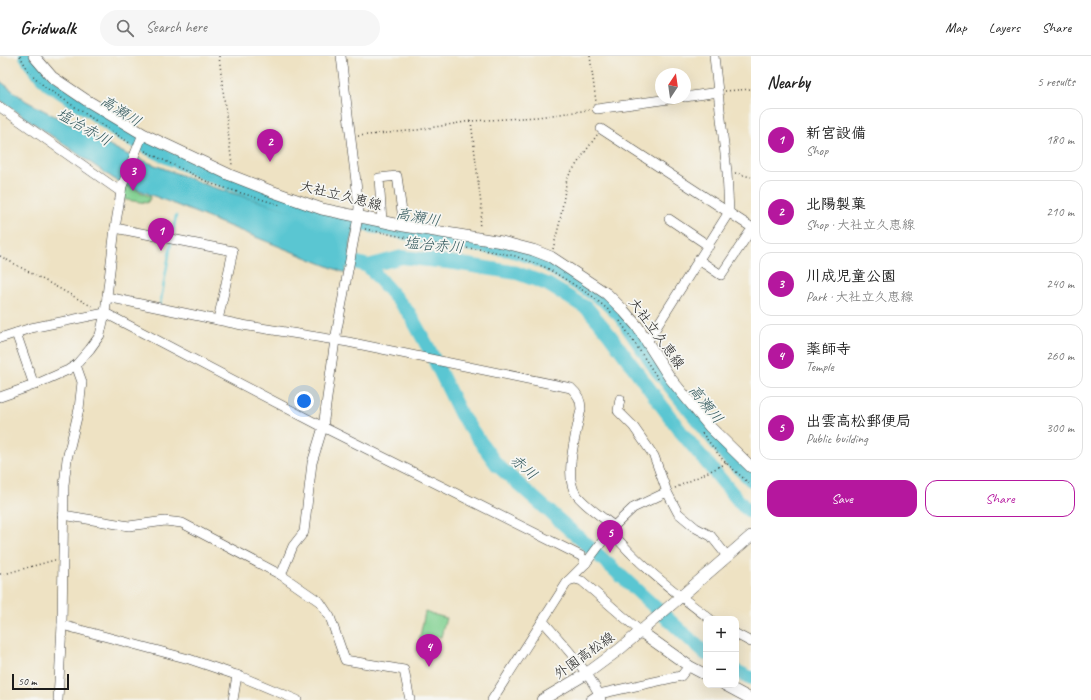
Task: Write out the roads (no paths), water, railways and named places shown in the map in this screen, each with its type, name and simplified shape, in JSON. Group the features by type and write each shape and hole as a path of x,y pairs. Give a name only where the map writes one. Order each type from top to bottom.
{"main road":[{"name":"大社立久恵線","path":"34,56 52,77 86,100 142,134 230,175 357,222 382,221 404,226 477,237 533,250 551,257 607,294 623,310 647,342 670,378 710,427 751,467"},
{"path":"703,673 689,666 645,628 751,536"},
{"name":"外園高松線","path":"542,700 586,674 645,628"},
{"path":"731,688 751,698"}],"street":[{"path":"281,575 293,546 304,532 312,463 323,426 335,340 359,207 341,56"},
{"path":"647,342 709,246 729,212 727,172 714,56"},
{"path":"691,96 718,92"},
{"path":"597,109 655,101"},
{"path":"0,107 121,189"},
{"path":"601,129 729,212 750,230 721,275 700,260"},
{"path":"0,397 34,385 68,370 76,365 100,335 105,313 121,189 142,134"},
{"path":"382,221 379,178 397,176 404,226"},
{"path":"669,219 709,246"},
{"path":"115,228 233,251 218,320"},
{"path":"107,297 218,320 335,340 571,388 576,392 581,402 570,469 571,483 576,494 612,528 625,549 679,599 705,616"},
{"path":"0,338 31,328 105,313 323,426 581,556 586,563"},
{"path":"16,333 34,385"},
{"path":"58,700 62,625 64,485 67,459 78,415 82,382 76,365"},
{"path":"620,399 618,411 633,426 654,456 667,492 678,513 696,528 711,536 727,556"},
{"path":"492,700 568,580 586,563 612,528 633,508 667,492"},
{"path":"63,515 129,526 165,521 182,523 281,575 320,602 330,618 345,660 404,670 410,700"},
{"path":"568,580 576,579 582,581 645,628"},
{"path":"543,621 586,674 600,697"},
{"path":"62,625 161,651 238,676 297,700"},
{"path":"739,636 751,642"},
{"path":"590,700 681,676 689,666"},
{"path":"233,700 238,676"}],"water":[{"path":"0,81 26,101 126,154 212,187 353,229 345,273 117,181 0,100"}],"waterway":[{"name":"高瀬川","path":"26,56 33,67 48,84 90,111 121,134 160,154 203,173 242,188 341,220 445,241 510,250 526,255 548,265 603,300 620,316 656,369 730,460 751,480"},
{"path":"160,305 176,216"},
{"name":"塩冶赤川","path":"337,257 368,266 402,257 455,263 517,273 547,284 588,309 609,334 681,432 743,506 751,512"},
{"name":"赤川","path":"368,266 409,313 429,349 461,415 497,465 704,652"},
{"name":"赤川","path":"739,672 751,678"}],"place":[{"name":"北陽製菓","path":"270,162"},
{"name":"川成児童公園","path":"133,191"},
{"name":"新宮設備","path":"161,251"},
{"name":"出雲高松郵便局","path":"610,553"},
{"name":"薬師寺","path":"429,667"}]}
